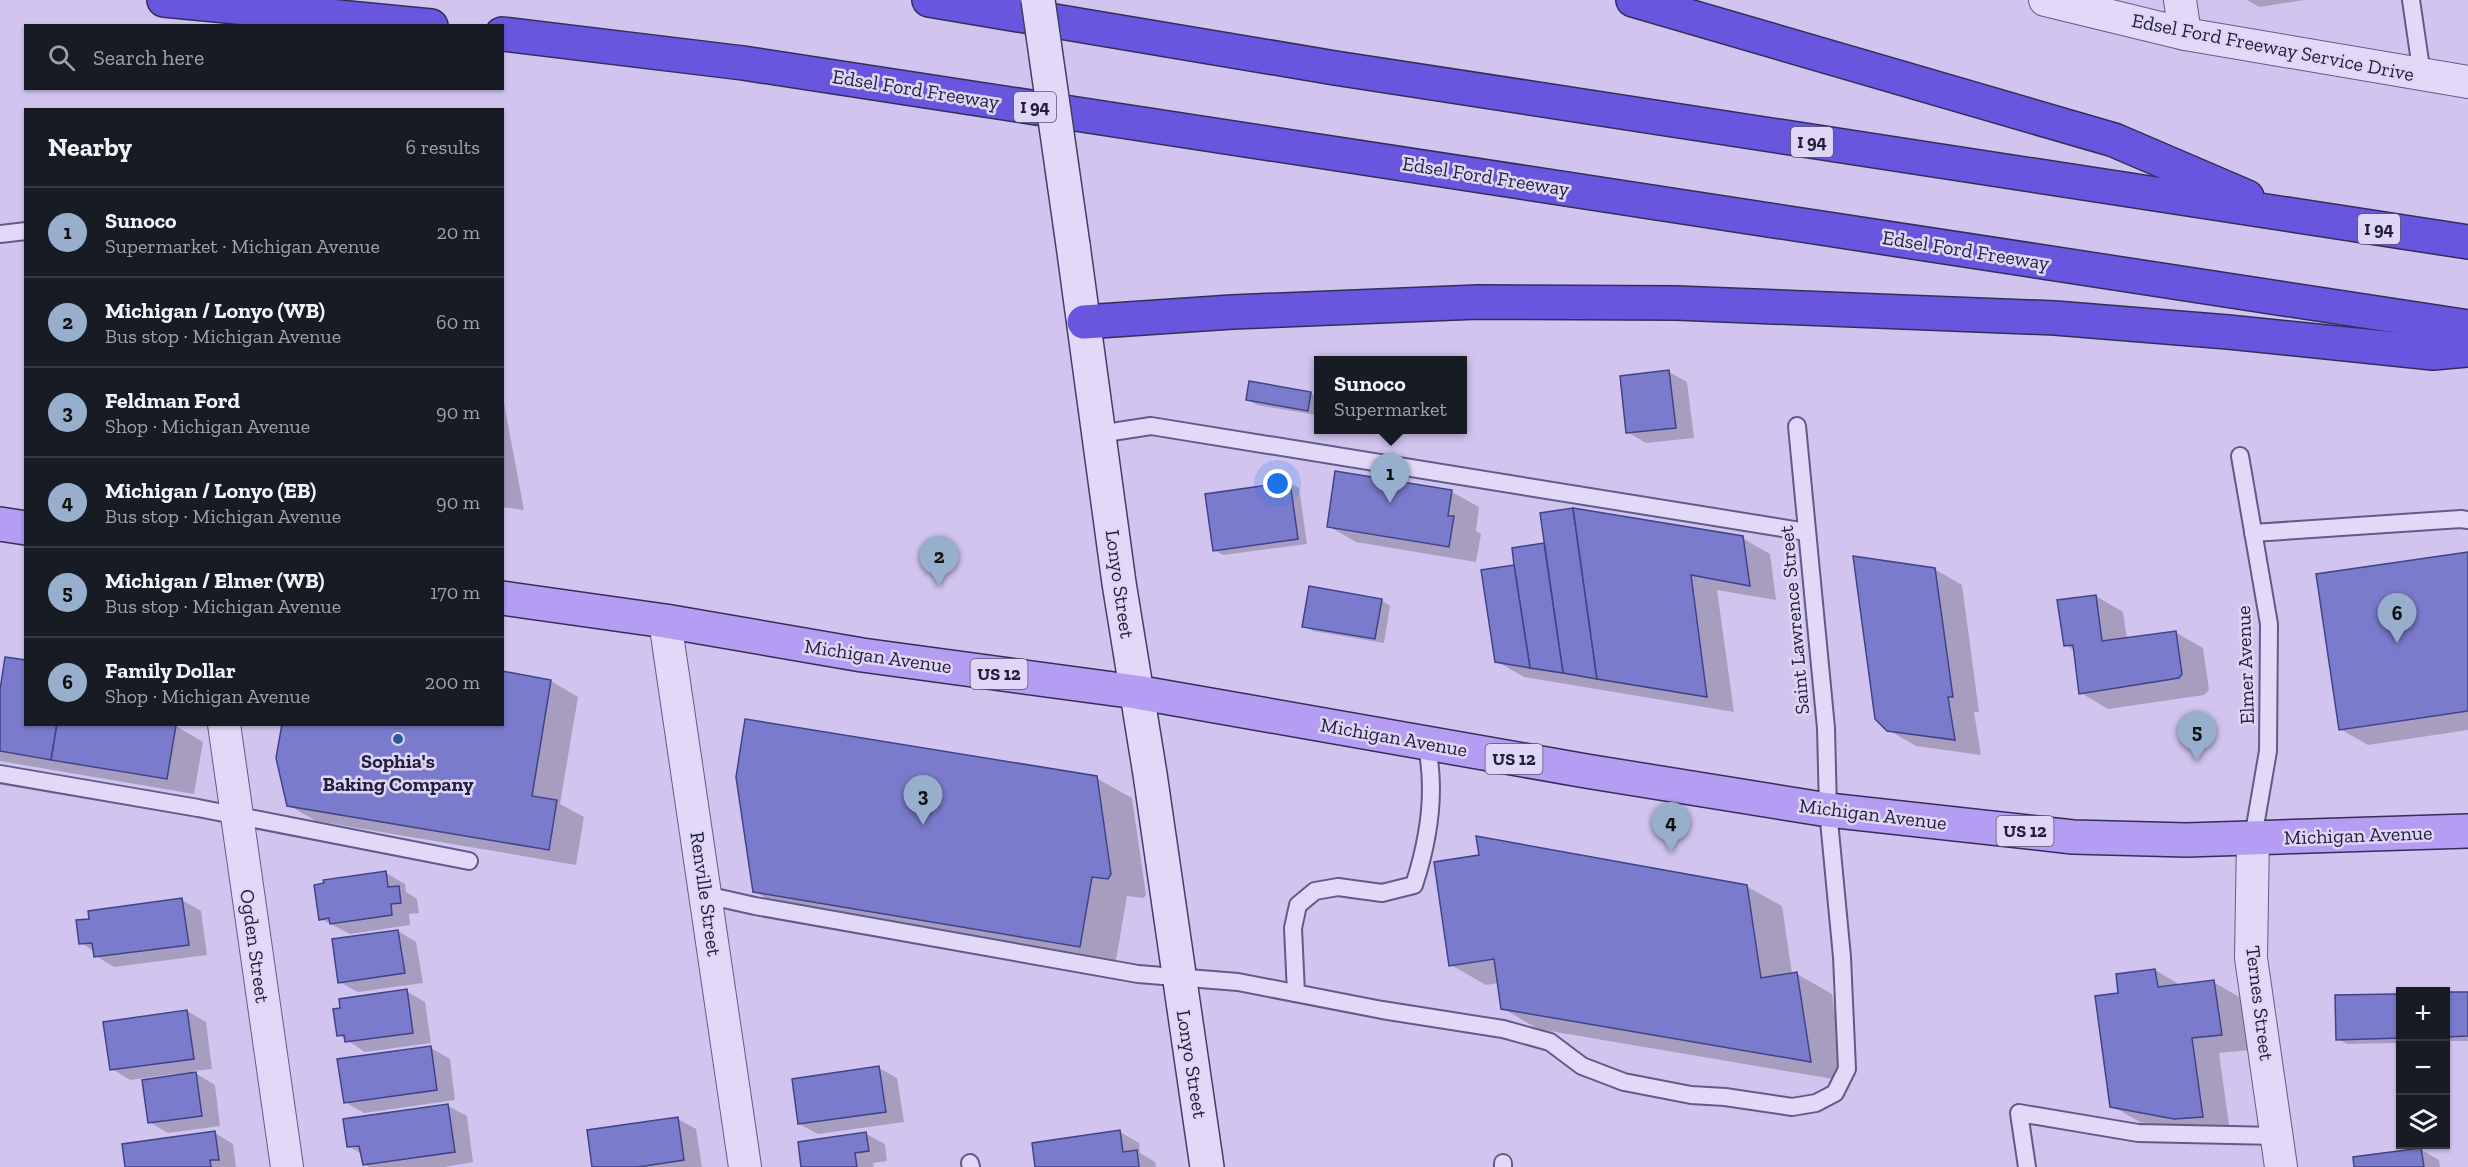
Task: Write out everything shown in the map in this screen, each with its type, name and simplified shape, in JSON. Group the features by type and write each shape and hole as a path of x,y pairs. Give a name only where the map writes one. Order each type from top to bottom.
{"highway":[{"path":"164,0 410,24"},
{"name":"I 94","path":"929,0 1347,70 2468,242"},
{"path":"1633,0 2114,140 2290,216"},
{"name":"Edsel Ford Freeway","path":"504,34 743,63 2468,327"},
{"path":"1084,322 1232,312 1478,302 1676,303 2055,318 2228,332 2433,353 2468,350"}],"main road":[{"path":"0,524 24,528"},
{"name":"Michigan Avenue","path":"504,598 665,621 862,655 1136,692 1586,771 1828,810 2073,837 2187,840 2468,831"}],"street":[{"name":"Lonyo Street","path":"1038,0 1119,583 1150,774 1207,1167"},
{"name":"Edsel Ford Freeway Service Drive","path":"2045,0 2185,34 2468,82"},
{"path":"2180,0 2185,34"},
{"name":"Renville Street","path":"665,621 745,1167"},
{"name":"Ogden Street","path":"224,726 287,1167"},
{"name":"Ternes Street","path":"2253,838 2251,958 2282,1167"}],"lane":[{"path":"2411,0 2422,75"},
{"path":"0,234 24,231"},
{"path":"1099,434 1151,426 1807,532"},
{"name":"Saint Lawrence Street","path":"706,895 755,906 1138,974 1238,982 1503,1029 1551,1042 1582,1066 1624,1082 1691,1095 1725,1097 1792,1107 1816,1103 1835,1093 1847,1069 1842,957 1828,810 1826,728 1797,426"},
{"name":"Elmer Avenue","path":"2240,456 2269,624 2268,752 2253,838"},
{"path":"2253,533 2468,520"},
{"path":"1296,993 1293,928 1298,905 1315,891 1338,887 1382,893 1413,885 1424,854 1429,820 1432,777 1426,743"},
{"path":"0,774 237,815 469,861"},
{"path":"2027,1167 2019,1113 2138,1133 2277,1136"}],"building":[{"path":"1669,370 1676,428 1626,433 1620,376"},
{"path":"1249,381 1311,392 1308,411 1246,400"},
{"path":"1335,471 1452,490 1448,516 1454,516 1449,547 1327,527"},
{"path":"1290,482 1298,539 1213,551 1205,494"},
{"path":"1573,508 1597,679 1563,673 1540,513"},
{"path":"1573,508 1743,536 1750,586 1691,575 1707,697 1597,679"},
{"path":"1544,543 1563,673 1530,668 1514,565 1512,548"},
{"path":"2468,552 2468,711 2339,730 2316,574"},
{"path":"1853,556 1935,568 1953,697 1948,697 1955,740 1887,731 1875,719"},
{"path":"1514,565 1530,668 1495,662 1481,570"},
{"path":"1309,586 1382,599 1375,639 1302,627"},
{"path":"2096,595 2102,641 2176,631 2182,674 2179,678 2079,694 2073,645 2064,646 2057,600"},
{"path":"5,657 24,660 24,726 57,726 51,760 0,751 0,690"},
{"path":"504,671 551,680 532,796 557,800 549,850 287,806 276,758 282,726 504,726"},
{"path":"745,719 1097,776 1111,874 1108,879 1092,877 1080,947 753,892 736,777"},
{"path":"57,726 176,726 167,779 51,760"},
{"path":"1476,836 1747,885 1761,978 1797,972 1811,1062 1501,1009 1494,959 1449,966 1434,862 1479,855"},
{"path":"386,871 388,887 399,886 401,903 391,904 392,915 330,924 329,918 319,920 314,885 324,883 323,880"},
{"path":"182,898 189,945 94,957 92,943 79,944 76,920 89,919 88,911"},
{"path":"398,930 405,973 338,983 332,939"},
{"path":"2155,969 2158,987 2214,980 2222,1035 2192,1038 2203,1117 2174,1119 2110,1107 2095,996 2118,993 2116,974"},
{"path":"407,989 413,1033 345,1042 344,1035 337,1036 333,1009 340,1008 339,999"},
{"path":"2450,992 2468,992 2468,1036 2450,1037"},
{"path":"2396,994 2396,1038 2336,1040 2335,995"},
{"path":"187,1010 194,1059 110,1070 103,1022"},
{"path":"431,1046 437,1090 344,1103 337,1059"},
{"path":"879,1066 886,1112 798,1124 792,1079"},
{"path":"196,1072 202,1116 148,1123 142,1080"},
{"path":"448,1104 455,1152 363,1165 359,1146 347,1147 343,1119"},
{"path":"678,1117 684,1160 638,1167 592,1167 587,1130"},
{"path":"1120,1130 1123,1152 1137,1150 1139,1167 1035,1167 1032,1143"},
{"path":"215,1131 219,1160 210,1160 211,1167 125,1167 122,1144"},
{"path":"866,1132 869,1151 855,1153 857,1167 801,1167 798,1142"},
{"path":"2421,1149 2424,1167 2354,1167 2353,1157"}],"place":[{"name":"Sunoco","path":"1390,503"},
{"name":"Michigan / Lonyo (WB)","path":"939,586"},
{"name":"Family Dollar","path":"2397,643"},
{"name":"Sophia's Baking Company","path":"398,739"},
{"name":"Michigan / Elmer (WB)","path":"2197,761"},
{"name":"Feldman Ford","path":"923,825"},
{"name":"Michigan / Lonyo (EB)","path":"1671,852"}]}
